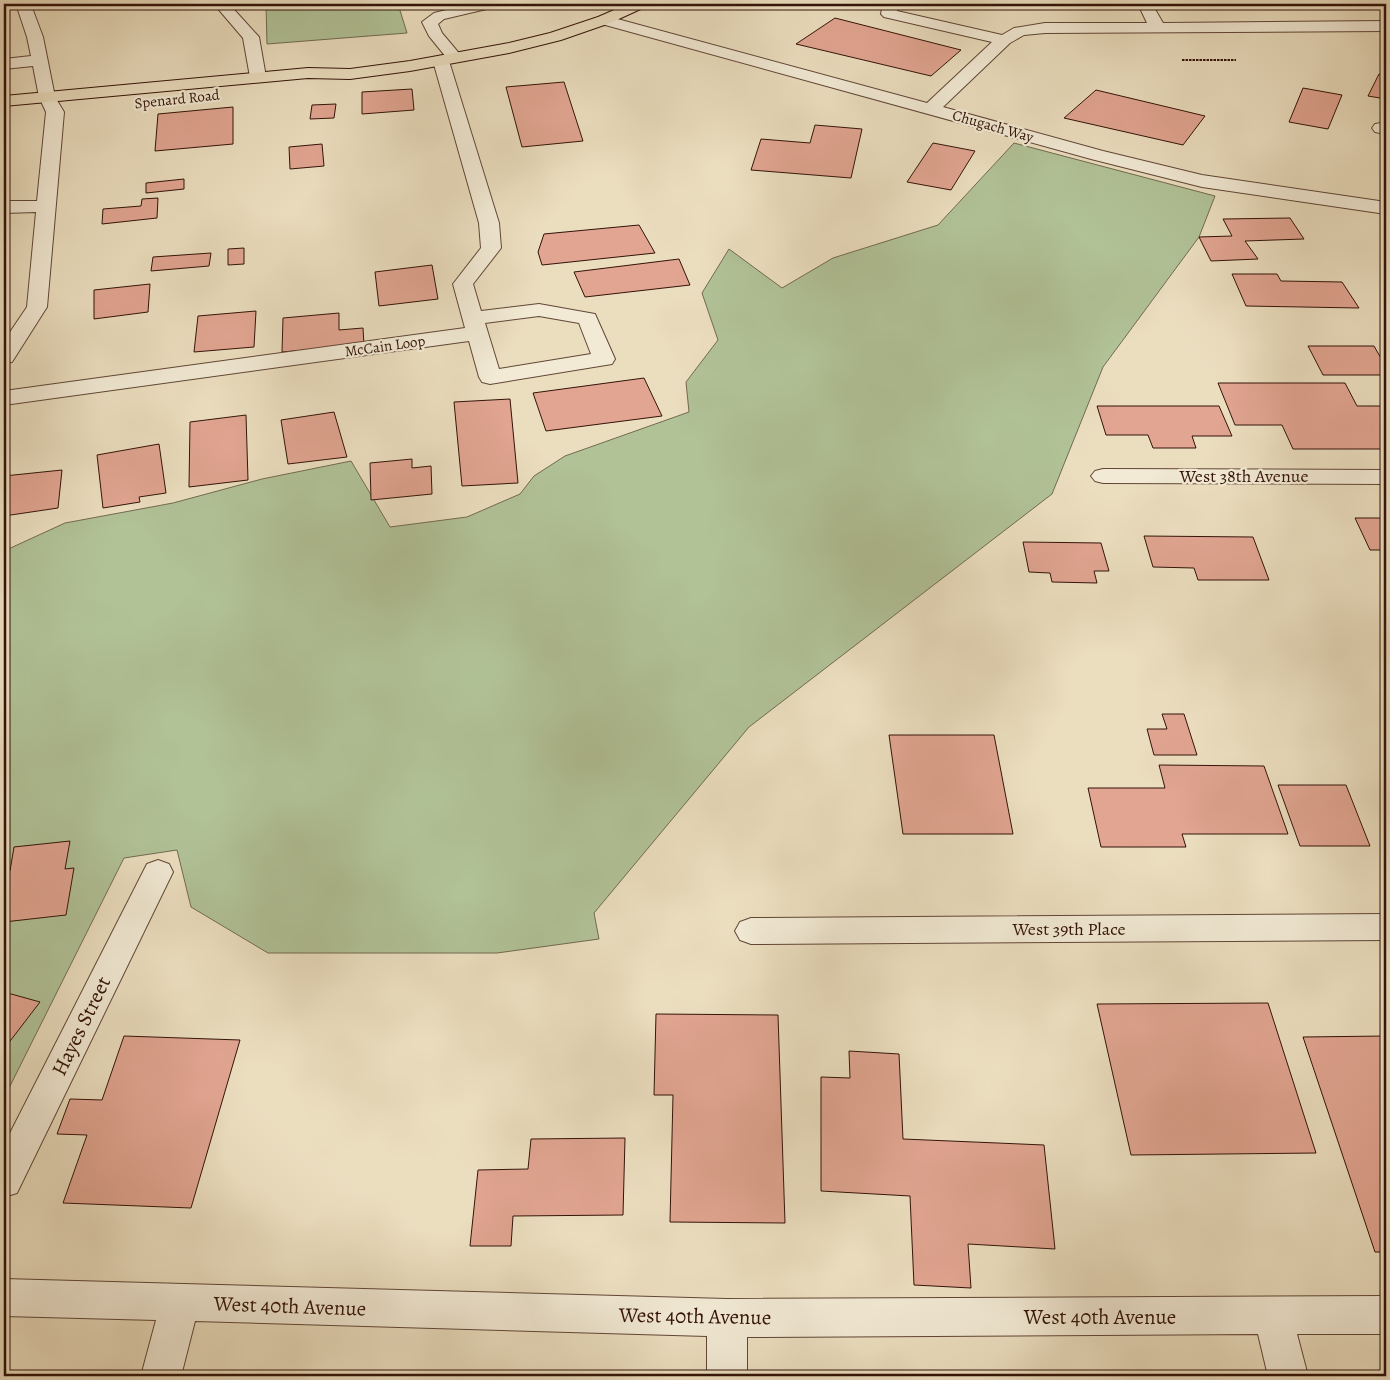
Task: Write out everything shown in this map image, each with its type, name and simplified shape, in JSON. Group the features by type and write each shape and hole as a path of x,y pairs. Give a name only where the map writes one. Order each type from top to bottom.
{"main road":[{"name":"Spenard Road","path":"4,101 51,104 311,85 350,74 448,59 555,37 604,20 640,4"},
{"name":"Spenard Road","path":"4,117 51,104 258,77 308,73 350,74"}],"street":[{"path":"221,4 251,37 258,77"},
{"path":"475,326 539,310 588,318 604,359 490,377 475,326 463,284 491,248 489,223 448,59 448,47 431,31 430,22 439,16 490,4"},
{"path":"890,4 889,14 1004,40"},
{"path":"1145,4 1157,28"},
{"path":"4,357 37,307 46,206 51,104 35,37 22,5"},
{"name":"Chugach Way","path":"604,20 1097,155 1202,181 1386,208"},
{"path":"931,109 1004,40 1020,31 1045,28 1386,26"},
{"path":"4,64 40,60"},
{"path":"4,207 46,206"},
{"name":"McCain Loop","path":"4,398 475,326"},
{"name":"West 38th Avenue","path":"1103,476 1386,477"},
{"name":"Hayes Street","path":"4,1181 158,872"},
{"name":"West 39th Place","path":"751,931 1386,927"},
{"name":"West 40th Avenue","path":"4,1297 727,1318 1386,1315"},
{"path":"161,1376 180,1303"},
{"path":"1273,1316 1288,1376"},
{"path":"727,1318 727,1376"}],"green space":[{"path":"266,4 398,4 407,33 267,44"},
{"path":"1014,143 1215,196 1199,237 1103,367 1052,494 749,727 594,913 599,939 497,953 268,953 191,907 177,850 124,858 4,1098 4,551 65,523 173,503 262,479 351,461 390,527 467,517 520,494 534,476 565,456 689,412 686,382 718,340 702,293 729,249 782,288 833,258 938,225"}],"building":[{"path":"418,4 464,4 420,9"},
{"path":"1180,4 1294,4 1297,9 1183,8"},
{"path":"1303,4 1386,4 1386,8 1305,8"},
{"path":"835,18 961,50 931,76 796,44"},
{"path":"1379,74 1386,75 1386,99 1368,96"},
{"path":"564,82 583,141 522,147 506,87"},
{"path":"1303,88 1342,95 1328,129 1289,122"},
{"path":"412,89 414,110 362,114 362,92"},
{"path":"1096,90 1205,116 1183,145 1064,118"},
{"path":"336,104 334,118 310,119 312,105"},
{"path":"233,107 233,144 155,151 158,114"},
{"path":"815,125 862,129 851,178 751,170 761,139 810,143"},
{"path":"933,143 975,151 951,190 907,182"},
{"path":"322,144 324,166 290,169 289,147"},
{"path":"184,179 184,189 146,193 146,183"},
{"path":"158,198 157,218 102,224 103,209 141,206 142,199"},
{"path":"1290,218 1304,239 1245,241 1258,259 1211,261 1199,237 1232,236 1223,219"},
{"path":"639,225 655,253 542,265 538,252 544,234"},
{"path":"244,248 244,264 228,265 228,249"},
{"path":"211,253 209,266 151,271 153,257"},
{"path":"679,259 690,285 585,297 574,272"},
{"path":"432,265 438,299 379,306 375,272"},
{"path":"1232,274 1277,274 1281,281 1342,282 1359,308 1246,306"},
{"path":"150,284 148,312 94,319 94,290"},
{"path":"256,311 254,347 194,352 198,316"},
{"path":"339,313 339,330 363,328 364,345 282,352 283,318"},
{"path":"1308,346 1374,346 1386,367 1386,375 1323,375"},
{"path":"644,378 662,416 546,431 533,393"},
{"path":"1218,383 1345,383 1357,406 1386,406 1386,449 1293,449 1282,425 1235,425"},
{"path":"510,399 518,483 462,486 454,402"},
{"path":"1097,406 1219,406 1232,436 1192,436 1196,448 1153,448 1148,435 1106,435"},
{"path":"334,412 347,457 288,464 281,420"},
{"path":"246,415 248,480 189,487 190,422"},
{"path":"159,444 166,493 139,497 140,502 103,508 97,455"},
{"path":"412,459 412,468 431,466 432,494 371,500 370,463"},
{"path":"62,470 58,508 4,516 4,476"},
{"path":"1355,518 1386,518 1386,550 1370,550"},
{"path":"1144,536 1253,537 1269,580 1198,580 1194,568 1153,567"},
{"path":"1023,542 1101,543 1109,571 1094,571 1097,583 1052,582 1050,573 1029,572"},
{"path":"1162,714 1184,714 1197,755 1154,755 1147,729 1167,729"},
{"path":"889,735 994,735 1013,834 903,834"},
{"path":"1159,765 1264,766 1288,834 1182,834 1186,847 1101,847 1088,788 1165,788"},
{"path":"1278,785 1346,785 1370,846 1300,846"},
{"path":"70,841 65,869 74,868 66,915 4,922 4,872 10,871 14,847"},
{"path":"4,992 40,1002 4,1049"},
{"path":"1268,1003 1316,1153 1131,1155 1097,1004"},
{"path":"656,1014 778,1015 785,1223 670,1222 673,1095 654,1095"},
{"path":"124,1036 240,1040 191,1208 63,1203 87,1135 57,1134 70,1099 102,1100"},
{"path":"1386,1036 1386,1252 1375,1252 1303,1037"},
{"path":"849,1051 899,1054 903,1139 1044,1145 1055,1249 968,1244 971,1288 914,1285 910,1196 821,1191 821,1077 850,1078"},
{"path":"625,1138 623,1215 513,1216 511,1246 470,1246 478,1170 528,1169 531,1139"}]}
